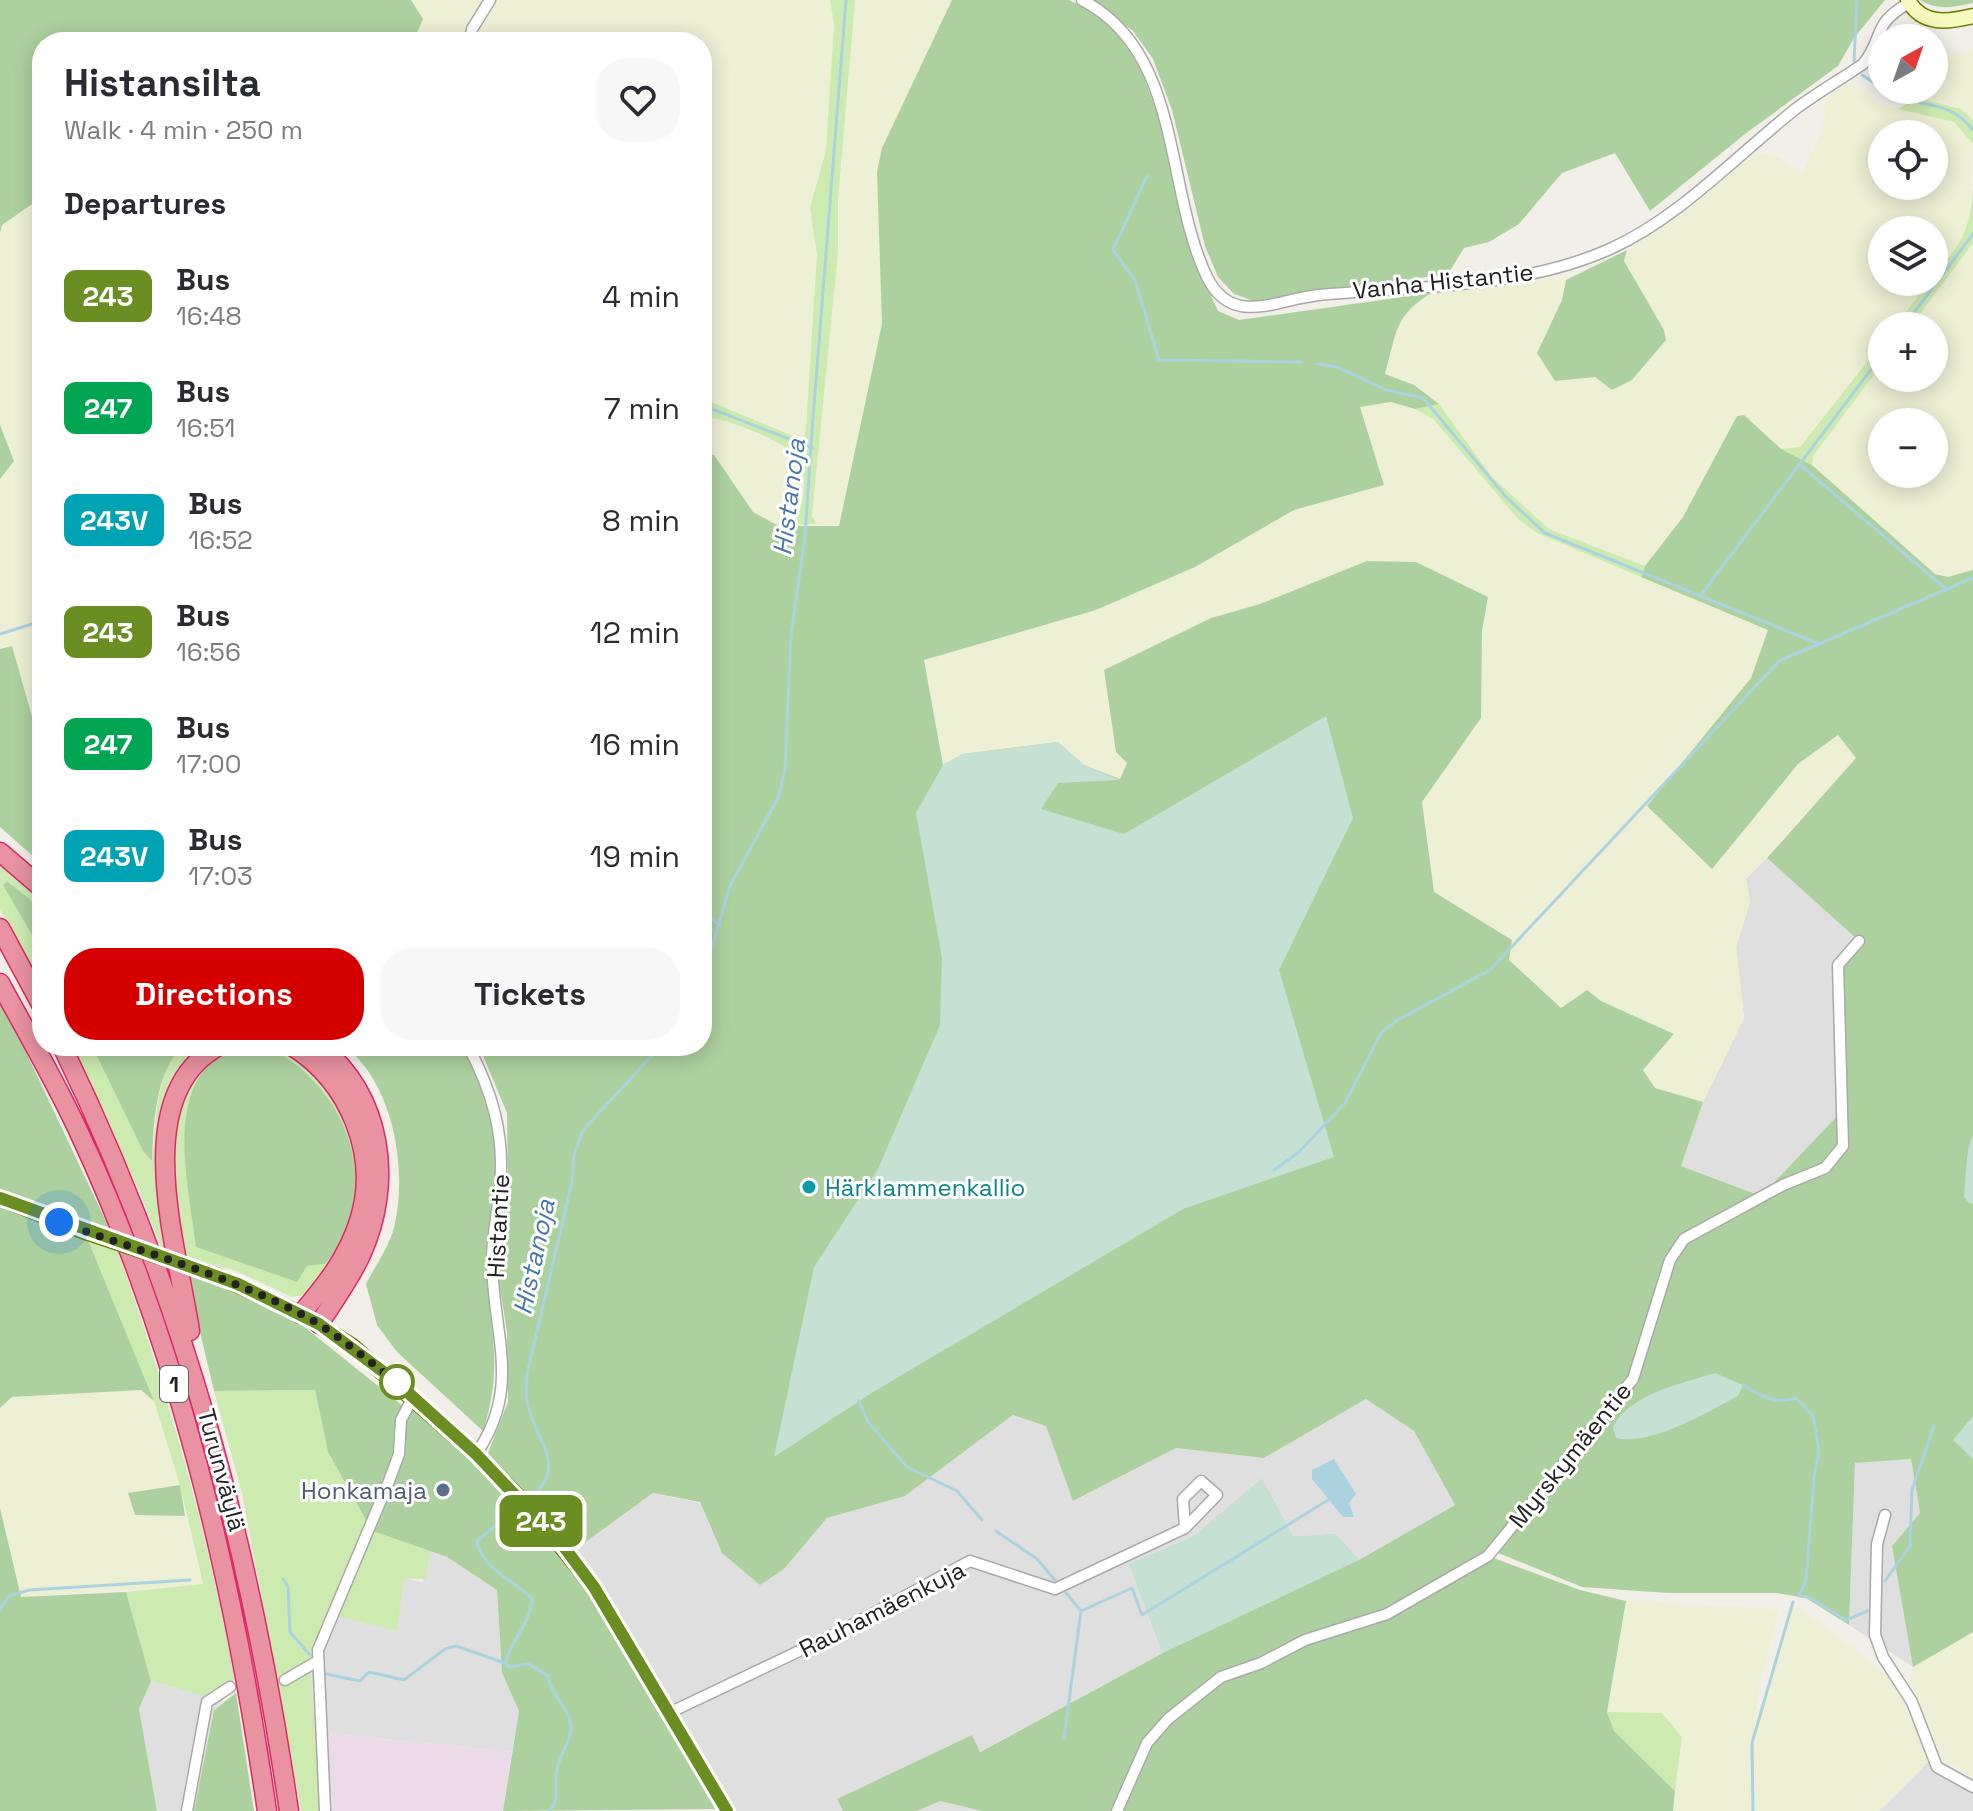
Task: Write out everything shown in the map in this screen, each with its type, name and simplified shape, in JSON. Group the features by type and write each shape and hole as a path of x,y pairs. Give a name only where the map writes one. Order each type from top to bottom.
{"highway":[{"path":"0,852 32,879"},
{"path":"0,928 32,987"},
{"name":"Turunväylä","path":"0,983 32,1045"},
{"name":"Turunväylä","path":"38,1056 88,1154 143,1288 174,1383 234,1615 267,1811"},
{"name":"Turunväylä","path":"67,1056 132,1200 197,1385 247,1576 289,1811"},
{"path":"197,1385 167,1188 167,1123 172,1099 188,1068 205,1056"},
{"path":"301,1314 325,1287 346,1253 366,1194 365,1171 352,1114 323,1069 305,1056"},
{"path":"319,1324 360,1257 370,1234 380,1191 381,1164 370,1115 357,1087 329,1056"}],"main road":[{"path":"1908,2 1919,16 1931,20 1973,16"},
{"path":"0,1198 86,1232 218,1276 301,1314 319,1324 413,1397 476,1454 571,1557 671,1712 727,1811"}],"street":[{"path":"472,32 490,0"},
{"name":"Vanha Histantie","path":"1082,0 1118,27 1139,53 1164,121 1207,277 1227,302 1253,309 1299,297 1496,279 1546,270 1608,250 1658,221 1796,109 1863,64 1871,55 1884,20 1908,2"},
{"name":"Myrskymäentie","path":"1117,1811 1147,1743 1168,1719 1221,1677 1261,1663 1305,1640 1387,1614 1488,1556 1633,1379 1670,1260 1684,1239 1783,1185 1825,1168 1843,1146 1838,965 1859,941"},
{"name":"Histantie","path":"472,1056 495,1109 501,1164 492,1256 503,1384 500,1406 490,1434 476,1454"},
{"path":"325,1811 316,1662 318,1650 399,1454 401,1420 413,1397"},
{"path":"1885,1515 1877,1544 1875,1635 1883,1657 1912,1702 1937,1767 1973,1787"},
{"name":"Rauhamäenkuja","path":"671,1712 839,1632 970,1561 1055,1589 1185,1528"},
{"path":"285,1680 316,1662"},
{"path":"187,1811 207,1702 230,1687"}],"shaded area":[{"path":"1767,858 1859,941 1842,1111 1761,1196 1681,1166 1703,1102 1744,1018 1736,947 1750,902 1746,879"},
{"path":"1366,1399 1414,1431 1455,1505 1359,1560 1335,1534 1293,1537 1261,1480 1193,1537 1129,1564 1163,1653 979,1752 972,1735 837,1799 843,1811 734,1811 605,1588 576,1549 653,1493 700,1503 722,1553 784,1569 827,1518 905,1496 1013,1415 1046,1425 1074,1501 1176,1448 1264,1458"},
{"path":"1911,1459 1920,1513 1892,1546 1913,1667 1849,1625 1855,1463"},
{"path":"430,1551 447,1557 497,1590 502,1673 519,1711 512,1752 315,1732 311,1668 315,1643 327,1614 336,1616 404,1578 423,1582"},
{"path":"151,1681 223,1701 214,1710 194,1811 157,1811 139,1709"},
{"path":"315,1732 512,1752 503,1811 321,1811"},
{"path":"1929,1761 1946,1780 1973,1794 1973,1811 1879,1811"},
{"path":"940,1801 982,1811 917,1811"}],"green space":[{"path":"0,0 411,0 423,19 417,32 32,32 32,204 2,225 0,233"},
{"path":"411,0 830,0 834,25 826,150 810,208 817,254 805,441 712,402 712,32 417,32 423,19"},
{"path":"830,0 855,0 838,200 838,253 812,516 816,524 795,525 804,482 798,458 781,445 753,431 712,418 712,402 805,441 817,254 810,208 826,150 834,25"},
{"path":"855,0 952,0 882,148 877,172 882,324 839,526 816,524 812,516 838,253 838,200"},
{"path":"952,0 1069,0 1096,13 1134,51 1165,135 1196,263 1218,311 1239,320 1431,293 1403,318 1385,374 1414,385 1439,404 1415,409 1391,402 1360,407 1384,485 1294,510 1195,567 1096,610 924,660 943,765 963,754 1058,742 1084,765 1120,779 1127,763 1116,752 1104,670 1211,618 1260,604 1367,561 1416,562 1488,597 1482,631 1481,718 1422,802 1434,892 1512,940 1509,960 1561,1008 1587,990 1601,1001 1674,1034 1643,1070 1655,1088 1703,1102 1681,1166 1761,1196 1842,1111 1838,965 1859,941 1767,858 1856,758 1838,735 1798,764 1712,869 1647,806 1751,678 1768,630 1641,577 1645,566 1683,517 1737,416 1744,415 1781,449 1812,465 1935,574 1948,577 1973,570 1973,1632 1913,1667 1892,1546 1920,1513 1911,1459 1855,1463 1849,1625 1806,1598 1776,1593 1667,1593 1582,1587 1493,1551 1488,1556 1580,1590 1626,1601 1607,1712 1614,1731 1675,1791 1673,1811 982,1811 940,1801 917,1811 843,1811 837,1799 972,1735 980,1752 1163,1653 1129,1564 1193,1537 1262,1479 1293,1537 1335,1534 1359,1560 1455,1505 1414,1431 1366,1399 1264,1458 1176,1448 1073,1501 1046,1426 1013,1415 905,1496 827,1518 784,1569 760,1585 722,1553 700,1502 653,1493 576,1549 488,1453 508,1402 507,1332 496,1264 508,1184 507,1113 483,1056 712,1056 712,455 753,512 779,526 839,526 882,324 877,172 882,148"},
{"path":"1091,0 1885,0 1854,38 1838,66 1745,134 1650,211 1615,153 1562,173 1519,224 1489,242 1464,248 1448,274 1254,301 1234,294 1218,277 1205,246 1172,110 1153,59 1133,31"},
{"path":"1920,0 1973,0 1973,3 1939,7"},
{"path":"1973,51 1973,120 1960,109 1940,104 1948,104 1948,56"},
{"path":"1849,82 1868,96 1868,104 1946,120 1868,120 1868,200 1948,200 1948,121 1965,131 1973,144 1969,225 1964,238 1948,258 1948,216 1868,216 1868,296 1918,296 1906,312 1868,312 1868,361 1800,447 1781,449 1744,415 1737,416 1683,517 1645,566 1549,529 1492,477 1469,449 1385,375 1401,318 1408,308 1431,293 1556,278 1566,280 1563,300 1537,353 1555,381 1595,377 1612,390 1632,380 1666,340 1664,330 1624,261 1627,250 1681,215 1754,153 1781,158 1786,165 1804,171 1825,120 1824,104 1834,91"},
{"path":"1907,104 1941,104 1961,109 1973,120 1973,144 1954,122 1898,109"},
{"path":"1973,189 1973,243 1948,276 1948,258 1958,245 1969,217"},
{"path":"32,204 32,717 12,647 0,649 0,479 14,461 0,425 2,225"},
{"path":"1973,243 1973,570 1948,577 1935,574 1812,465 1813,456 1868,383 1868,392 1948,392 1948,312 1921,312 1933,296 1948,296 1948,276"},
{"path":"1627,250 1624,261 1664,330 1666,340 1632,380 1612,390 1595,377 1555,381 1537,353 1562,300 1566,280"},
{"path":"1918,296 1933,296 1921,312 1906,312"},
{"path":"1868,361 1868,383 1813,456 1812,465 1781,449 1800,447"},
{"path":"1391,402 1415,409 1433,420 1519,520 1537,533 1768,630 1751,678 1647,806 1712,868 1798,764 1839,735 1856,758 1746,879 1750,902 1736,947 1744,1018 1703,1102 1654,1088 1643,1070 1674,1035 1601,1001 1587,990 1561,1008 1509,960 1512,939 1434,893 1422,802 1481,718 1482,631 1260,604 1211,618 1104,670 1127,763 1120,780 1084,765 1058,742 943,765 924,660 1096,610 1195,567 1294,510 1383,485 1360,407"},
{"path":"1439,404 1492,477 1549,529 1645,566 1641,577 1537,533 1519,520 1434,420 1415,409"},
{"path":"712,418 775,442 798,457 803,469 795,525 779,526 753,512 714,456"},
{"path":"0,425 14,461 0,479"},
{"path":"12,646 32,717 32,855 0,827 0,649"},
{"path":"1326,716 1353,818 1279,970 1334,1157 1183,1209 873,1392 774,1457 814,1267 878,1169 940,1025 942,958 916,813 943,765 963,754 1058,742 1084,765 1120,780 1058,783 1041,809 1124,834"},
{"path":"0,859 32,885 32,901 7,881 3,884 32,935 32,968 0,910"},
{"path":"7,881 32,901 32,935 3,885"},
{"path":"0,1002 16,1031 111,1232 0,1189"},
{"path":"78,1056 97,1056 143,1151 152,1160 158,1100 166,1071 175,1056 199,1056 168,1100 176,1287 141,1195"},
{"path":"97,1056 174,1056 157,1100 152,1161 143,1151"},
{"path":"210,1056 300,1056 313,1065 347,1113 361,1176 349,1233 310,1294 292,1297 236,1271 182,1256 172,1190 178,1098","holes":["343,1233 325,1264 307,1266"]},
{"path":"282,1056 295,1064 319,1087 337,1113 350,1142 355,1173 353,1205 344,1235 325,1264 307,1266 297,1282 196,1247 186,1173 186,1119 191,1095 201,1074 218,1058"},
{"path":"355,1056 467,1056 483,1095 492,1128 496,1162 486,1256 494,1368 483,1431 397,1352 377,1325 366,1284 394,1228 398,1205 398,1155 386,1105"},
{"path":"1973,1136 1973,1203 1970,1204 1964,1197"},
{"path":"0,1205 88,1240 154,1401 141,1390 12,1397 0,1408"},
{"path":"88,1240 117,1250 170,1410 199,1517 235,1681 221,1685 204,1696 151,1681 126,1592 203,1584 180,1485 154,1401"},
{"path":"186,1273 236,1290 297,1321 402,1405 396,1425 396,1449 367,1522 328,1452 315,1390 214,1391"},
{"path":"1715,1373 1743,1385 1738,1396 1662,1432 1646,1437 1616,1438 1613,1427 1621,1415 1644,1398"},
{"path":"141,1390 154,1401 180,1485 128,1494 135,1515 185,1516 203,1585 21,1597 0,1508 0,1408 12,1397"},
{"path":"315,1390 328,1452 367,1522 315,1643 311,1668 320,1811 301,1811 242,1493 214,1391"},
{"path":"414,1407 504,1491 585,1588 632,1660 717,1809 503,1811 519,1711 502,1673 497,1590 447,1557 370,1530 405,1418"},
{"path":"1973,1416 1973,1459 1953,1440"},
{"path":"1262,1479 1293,1537 1335,1534 1359,1560 1163,1653 1129,1564 1193,1537"},
{"path":"180,1485 185,1516 135,1515 128,1493"},
{"path":"0,1508 21,1597 126,1592 151,1681 139,1709 157,1811 0,1811"},
{"path":"370,1530 430,1551 426,1579 404,1579 397,1631 336,1616"},
{"path":"1626,1601 1779,1609 1758,1693 1754,1735 1789,1607 1803,1609 1895,1682 1929,1761 1879,1811 1673,1811 1682,1737 1661,1713 1607,1712"},
{"path":"1973,1632 1973,1777 1942,1759 1909,1681 1913,1667"},
{"path":"236,1693 254,1811 194,1811 214,1710"},
{"path":"1607,1712 1662,1713 1682,1737 1675,1791 1614,1731"}],"water":[{"path":"1334,1459 1356,1494 1349,1503 1354,1517 1343,1517 1312,1479 1312,1470"}],"waterway":[{"name":"Histanoja","path":"712,947 730,886 779,796 785,769 791,635 805,537 846,0"},
{"path":"1854,61 1857,0"},
{"path":"1862,75 1868,79"},
{"path":"1926,104 1953,112 1973,130"},
{"path":"1147,176 1113,250 1135,280 1159,360 1302,362"},
{"path":"1914,312 1973,234"},
{"path":"1317,364 1337,367 1386,390 1423,398 1506,497 1545,533 1819,644"},
{"path":"1700,596 1868,374"},
{"path":"712,409 812,448"},
{"path":"1799,464 1945,588"},
{"path":"1274,1170 1300,1151 1345,1103 1381,1033 1396,1021 1490,970 1779,661 1973,578"},
{"path":"0,634 32,624"},
{"path":"712,919 720,925"},
{"name":"Histanoja","path":"531,1497 542,1486 549,1465 528,1406 527,1374 572,1182 574,1155 583,1130 652,1056"},
{"path":"1743,1385 1775,1400 1796,1398 1813,1416 1819,1451 1806,1581 1799,1596 1809,1597 1846,1620 1870,1610"},
{"path":"859,1401 868,1422 907,1467 957,1491 982,1520"},
{"path":"1885,1581 1910,1546 1912,1490 1934,1426"},
{"path":"1066,1593 1081,1611 1132,1588 1142,1615 1328,1500"},
{"name":"Histanoja","path":"517,1508 477,1541 491,1566 532,1598 525,1624 505,1663 509,1667 529,1664 548,1676 571,1722 570,1736 557,1769 556,1796 550,1811"},
{"path":"996,1531 1037,1559 1055,1580"},
{"path":"283,1579 288,1586 290,1632 310,1655"},
{"path":"0,1609 9,1596 29,1590 190,1580"},
{"path":"1753,1811 1752,1743 1793,1602"},
{"path":"1064,1738 1081,1611"},
{"path":"323,1670 326,1674 360,1681 369,1672 404,1680 445,1649 456,1646 505,1663"}],"bus line":[{"name":"243","path":"0,1198 59,1222 238,1284 319,1324 393,1379 476,1454 564,1547 594,1587 727,1811"}],"place":[{"name":"Härklammenkallio","path":"809,1187"},
{"name":"Honkamaja","path":"443,1490"}],"route":[{"path":"59,1222 238,1284 319,1324 397,1382"}]}
